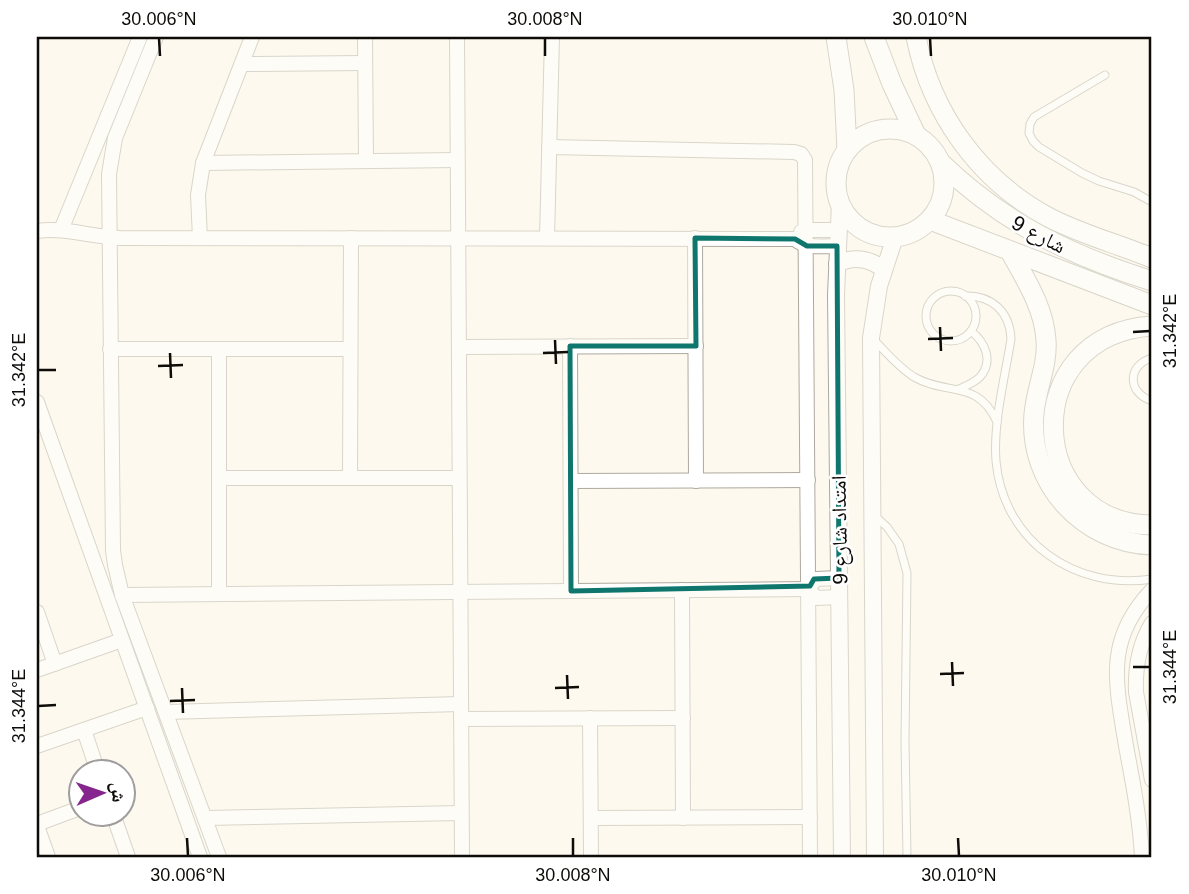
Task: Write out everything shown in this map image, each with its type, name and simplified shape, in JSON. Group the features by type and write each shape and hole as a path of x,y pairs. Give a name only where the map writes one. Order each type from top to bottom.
{"main road":[{"path":"836,37 844,90 847,150"},
{"path":"874,37 916,135"},
{"path":"916,37 934,94 952,127 974,158 1001,184 1031,207 1056,221 1152,258"},
{"path":"898,129 916,135 930,147 940,162 944,188 940,205 930,220 918,230 895,237 878,236 862,229 849,218 840,203 836,185 839,167 847,150 861,137 879,130 898,129"},
{"name":"شارع 9","path":"940,162 977,196 1040,237 1152,281"},
{"name":"شارع 9","path":"930,220 1152,304"},
{"path":"1010,251 1037,303 1046,339 1045,364 1036,401 1034,429 1038,456 1048,482 1064,505 1096,530 1122,541 1152,545"},
{"path":"1152,326 1111,335 1080,357 1065,377 1055,400 1052,426 1060,464 1081,496 1112,517 1152,526"}],"street":[{"path":"200,238 198,195 203,163 252,37"},
{"path":"365,37 366,161"},
{"path":"457,37 462,857"},
{"path":"547,238 552,37"},
{"path":"61,230 148,38"},
{"path":"148,38 112,151 109,174 113,550 122,595 219,857"},
{"path":"242,64 365,63"},
{"path":"549,147 797,152 804,157 810,857"},
{"path":"203,163 457,160"},
{"name":"امتداد شارع 9","path":"840,203 837,264 842,857"},
{"path":"37,231 61,230 109,238 838,238"},
{"name":"امتداد شارع 9","path":"875,857 871,338 875,303 895,237"},
{"path":"350,478 351,238"},
{"path":"695,238 696,481"},
{"path":"837,264 857,259 871,262 883,270"},
{"path":"459,346 696,346"},
{"path":"570,346 571,591"},
{"path":"110,349 350,349"},
{"path":"219,349 219,594"},
{"path":"37,402 201,857"},
{"path":"219,478 459,478"},
{"path":"571,481 808,480"},
{"path":"808,589 816,579 839,578"},
{"path":"122,595 808,589 816,598 839,597"},
{"path":"682,590 683,817"},
{"path":"1142,857 1139,814 1118,699 1116,673 1119,646 1129,621 1152,590"},
{"path":"37,612 55,664"},
{"path":"1152,623 1139,653 1135,679 1152,780"},
{"path":"37,670 122,640"},
{"path":"166,712 461,704"},
{"path":"37,746 147,708"},
{"path":"590,718 591,857"},
{"path":"461,719 683,718"},
{"path":"83,730 93,758"},
{"path":"205,818 461,813"},
{"path":"48,857 37,825 66,814"},
{"path":"591,818 810,817"},
{"path":"118,828 128,857"}],"lane":[{"path":"1105,75 1034,117 1030,124 1031,137 1039,147 1074,169 1099,181 1134,192 1152,202"},
{"path":"965,296 970,301 975,319 971,331 961,340 948,341 936,337 926,320 930,302 941,293 953,292 990,301 1000,309 1010,326 1011,339 998,423 996,461 1000,485 1015,519 1030,539 1059,562 1093,577 1117,581 1152,579"},
{"path":"959,389 979,377 987,362 984,345 971,331"},
{"path":"871,338 914,377 932,385 974,394 986,403 998,423"},
{"path":"1152,358 1140,363 1133,376 1140,395 1152,401"},
{"path":"872,514 887,527 899,544 907,573 907,857"}],"highlighted area":[{"path":"695,238 795,239 807,246 837,246 839,578 814,579 810,586 571,591 570,346 696,346"}]}
